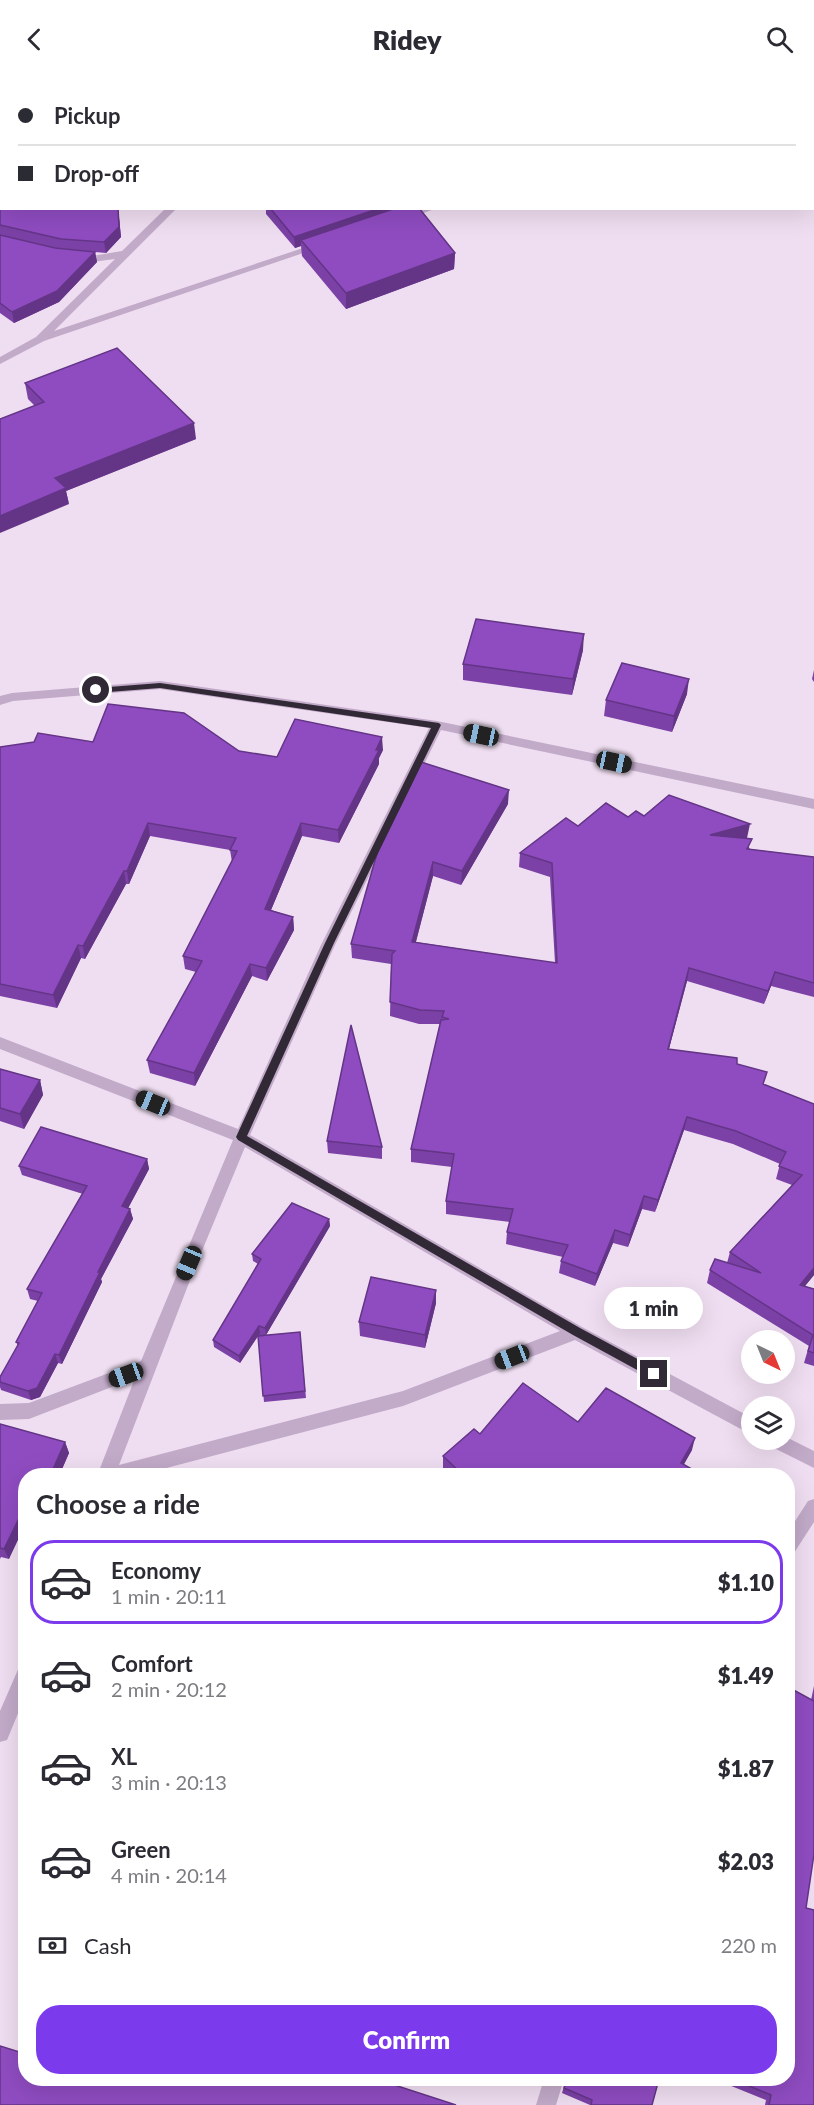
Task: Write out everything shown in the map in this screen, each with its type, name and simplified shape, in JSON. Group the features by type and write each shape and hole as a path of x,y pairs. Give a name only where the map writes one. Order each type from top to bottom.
{"street":[{"path":"40,339 170,210"},
{"path":"387,223 426,210"},
{"path":"0,362 40,339 331,242"},
{"path":"60,254 92,259 126,254"},
{"path":"0,701 12,697 160,685 436,725 814,804"},
{"path":"109,1468 145,1367 241,1137 329,943 436,725"},
{"path":"0,1043 241,1137 576,1332 741,1421"},
{"path":"136,1468 403,1398 576,1332"},
{"path":"0,1412 29,1411 145,1367"},
{"path":"795,1450 814,1460"},
{"path":"795,1536 814,1508"},
{"path":"0,1733 18,1690"},
{"path":"546,2105 552,2086"}],"building":[{"path":"0,210 118,210 119,227 104,242 61,239 0,225"},
{"path":"272,210 374,210 294,237"},
{"path":"390,210 421,210 455,253 346,293 301,240"},
{"path":"0,235 55,248 95,252 57,291 12,312 0,303"},
{"path":"117,348 194,423 55,478 66,488 0,516 0,419 44,402 25,383"},
{"path":"476,619 584,634 573,679 463,664"},
{"path":"622,663 689,679 674,716 606,700"},
{"path":"108,704 184,713 239,751 277,757 295,719 382,737 376,750 379,750 338,830 301,823 265,909 293,917 266,968 250,964 194,1073 147,1060 202,961 183,956 237,851 230,850 236,838 148,823 127,871 124,871 83,946 78,945 53,995 0,984 0,747 34,742 38,733 93,742"},
{"path":"421,762 509,790 462,871 433,862 412,942 557,963 552,863 520,853 566,818 578,826 606,803 628,817 636,811 644,816 669,795 750,824 710,835 752,839 747,849 814,857 814,983 775,972 768,991 689,968 668,1049 737,1058 737,1064 767,1072 763,1084 814,1104 814,1268 800,1285 814,1289 814,1353 808,1351 813,1335 710,1270 715,1259 761,1273 730,1252 802,1175 779,1166 786,1152 736,1131 687,1117 658,1200 644,1196 630,1235 615,1230 597,1274 561,1261 568,1245 507,1232 513,1209 446,1201 454,1154 411,1149 441,1020 449,1019 442,1017 444,1011 420,1010 390,1002 392,954 395,951 351,944 380,843"},
{"path":"351,1025 382,1147 327,1141"},
{"path":"0,1069 40,1080 20,1114 0,1108"},
{"path":"41,1127 147,1159 122,1206 130,1209 59,1355 55,1354 37,1388 28,1391 0,1382 0,1377 42,1293 27,1289 87,1186 19,1166"},
{"path":"292,1203 329,1219 265,1328 259,1326 239,1356 213,1340 261,1259 252,1254"},
{"path":"371,1277 436,1290 425,1335 359,1322"},
{"path":"300,1332 305,1391 263,1396 258,1336"},
{"path":"523,1383 578,1422 606,1388 695,1438 681,1463 690,1468 456,1468 443,1456 474,1429 480,1434"},
{"path":"0,1424 65,1442 54,1468 18,1468 18,1520 4,1549 0,1548"},
{"path":"795,1691 814,1701 814,1854 806,1908 814,1910 814,2105 769,2105 771,2095 749,2086 795,2086"},
{"path":"0,2046 18,2052 18,2086 398,2086 456,2105 0,2105"},
{"path":"565,2086 657,2086 652,2105 591,2105 592,2100 564,2088"}],"route":[{"path":"96,690 160,685 436,725 329,943 241,1137 576,1332 654,1374"}]}
